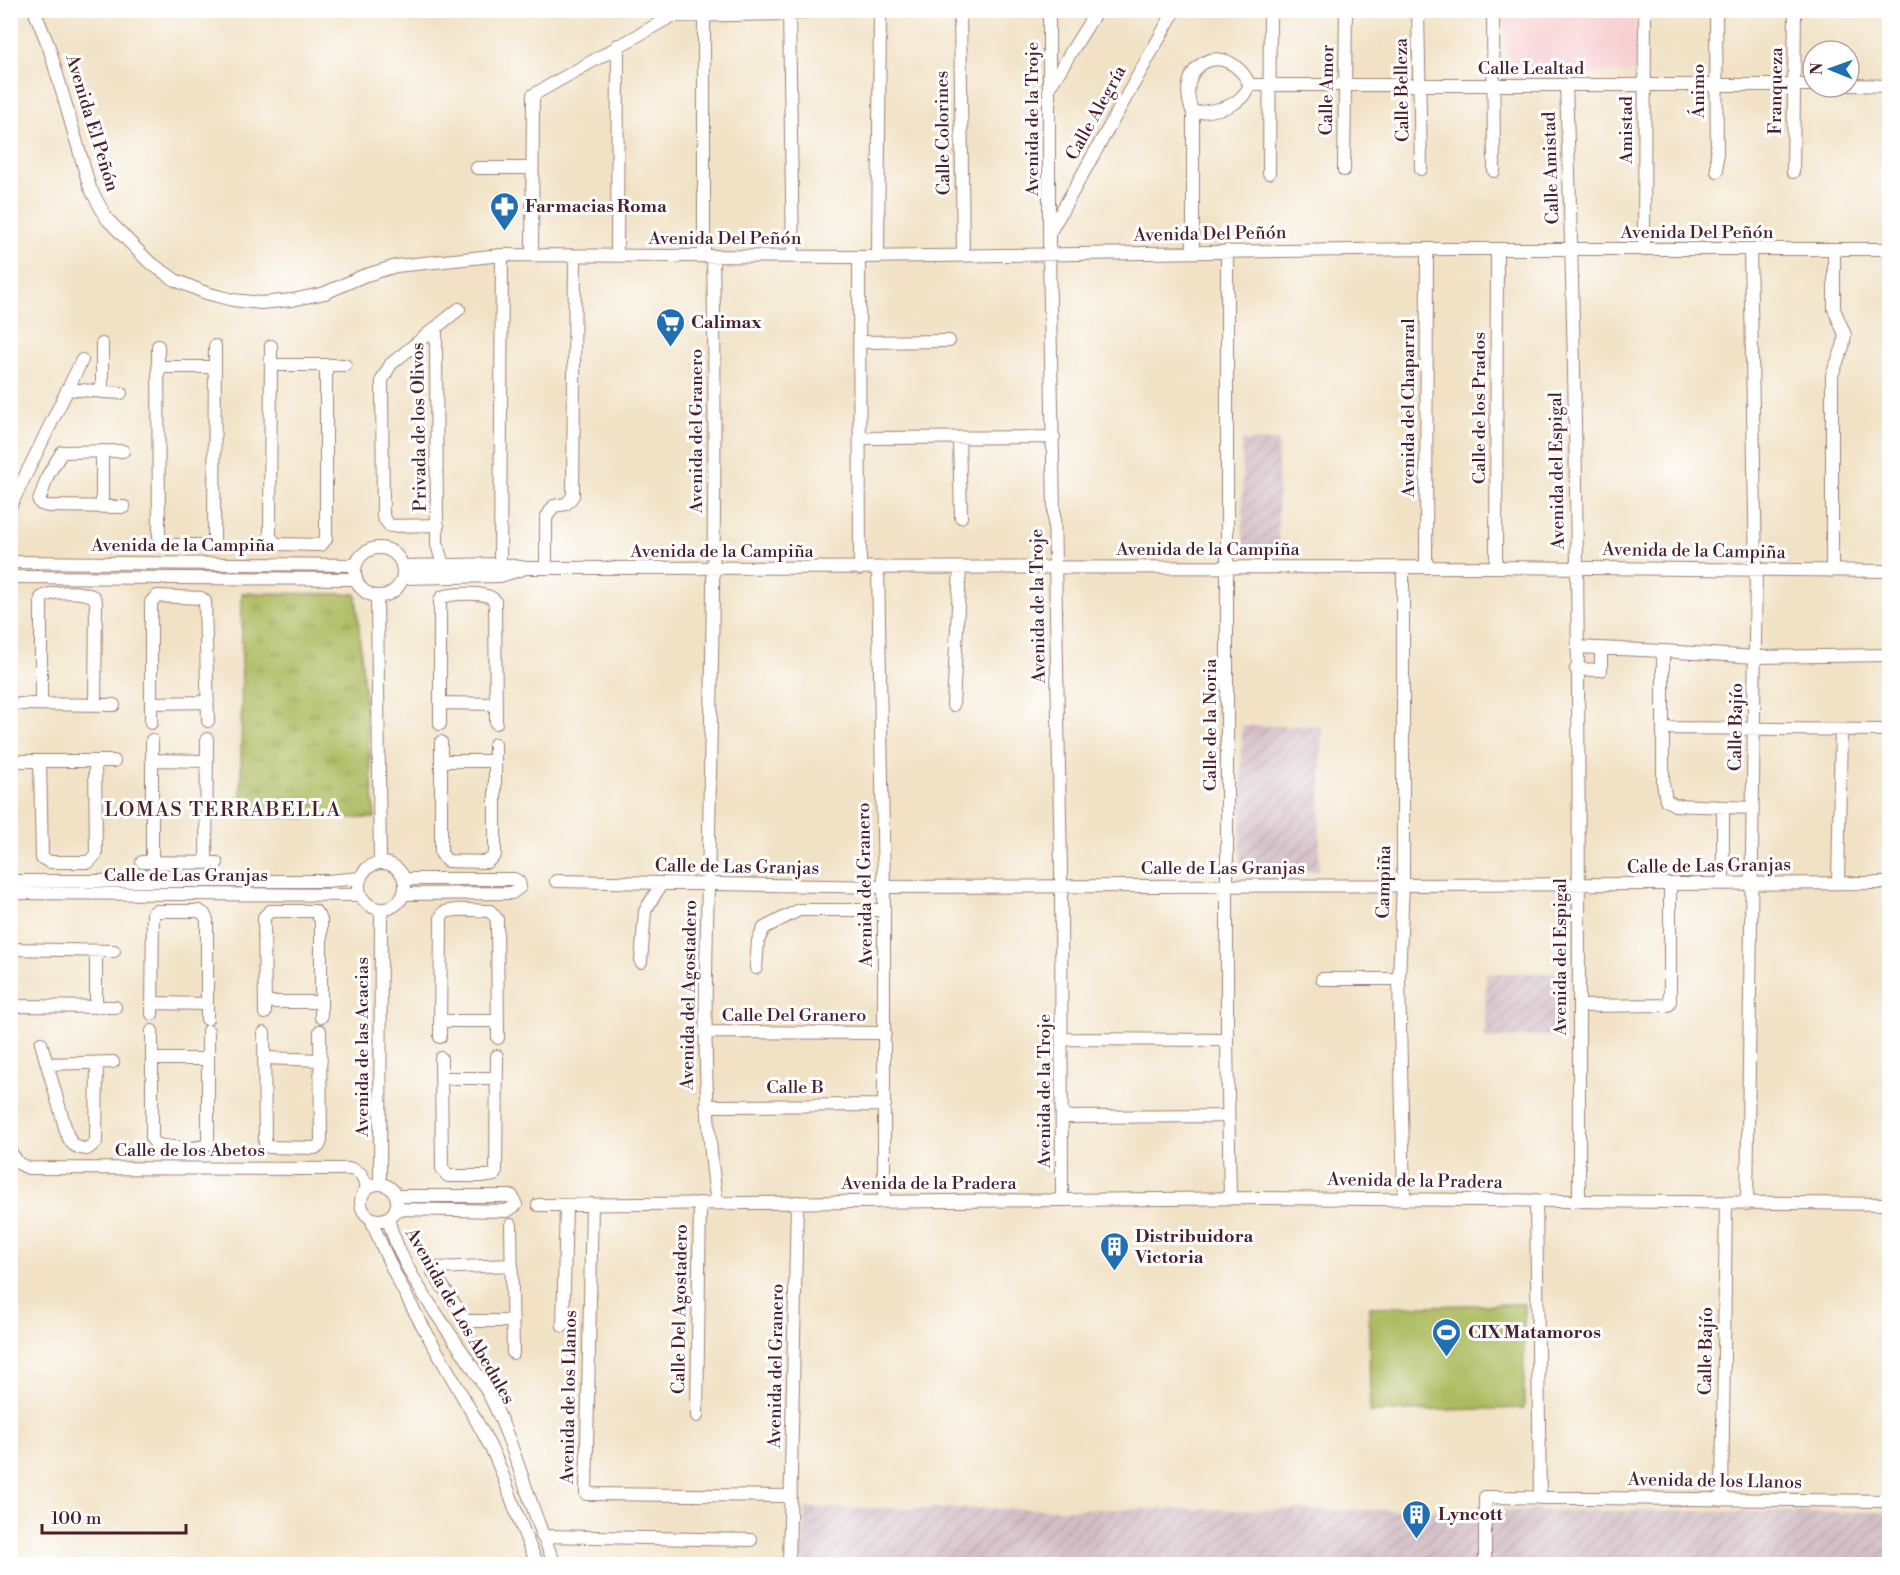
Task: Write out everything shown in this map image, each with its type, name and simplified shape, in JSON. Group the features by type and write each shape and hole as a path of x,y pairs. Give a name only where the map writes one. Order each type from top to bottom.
{"street":[{"name":"Avenida El Peñón","path":"34,10 49,47 71,131 95,199 124,239 148,261 175,280 206,293 261,303 292,300 325,292 363,276 396,266 502,255 532,255"},
{"path":"532,255 533,95 672,16 789,14 816,10"},
{"path":"878,256 880,10"},
{"name":"Calle Colorines","path":"960,10 963,256"},
{"name":"Avenida de la Troje","path":"1049,10 1051,84 1049,254 1061,886 1062,1200"},
{"path":"1051,84 1097,10"},
{"name":"Calle Alegría","path":"1050,233 1175,10"},
{"path":"1269,173 1270,10"},
{"name":"Calle Amor","path":"1344,170 1346,10"},
{"name":"Calle Belleza","path":"1418,10 1422,169"},
{"path":"1493,10 1494,171"},
{"name":"Amistad","path":"1644,250 1645,10"},
{"name":"Ánimo","path":"1716,10 1717,171"},
{"name":"Franqueza","path":"1793,172 1795,10"},
{"name":"Avenida del Granero","path":"704,14 709,256 716,409 713,569"},
{"path":"789,14 793,256"},
{"path":"617,256 618,45"},
{"path":"1193,113 1233,105 1245,98 1250,86 1245,75 1231,63 1213,59 1196,67 1191,77 1189,98 1193,113 1193,251"},
{"name":"Calle Lealtad","path":"1250,86 1801,85"},
{"path":"1861,85 1890,86"},
{"name":"Calle Amistad","path":"1566,86 1572,249"},
{"path":"477,168 532,168"},
{"name":"Avenida Del Peñón","path":"532,255 963,256 1427,249 1890,249"},
{"name":"Avenida del Chaparral","path":"1426,567 1427,249"},
{"name":"Calle de los Prados","path":"1497,249 1497,567"},
{"name":"Avenida del Espigal","path":"1572,249 1577,647 1579,1201"},
{"name":"Calle Bajío","path":"1748,1204 1756,657 1750,250"},
{"path":"1832,571 1832,375 1843,347 1845,335 1834,309 1834,250"},
{"name":"Calle de la Noria","path":"1227,251 1227,1116 1230,1199"},
{"path":"500,564 502,255"},
{"path":"546,568 546,518 554,506 566,504 573,496 575,256"},
{"path":"860,256 860,569"},
{"name":"Privada de los Olivos","path":"438,525 390,526 383,517 382,380 392,364 459,309"},
{"name":"Privada de los Olivos","path":"436,329 437,565"},
{"path":"860,342 949,341"},
{"path":"102,344 102,392"},
{"path":"158,346 159,536 162,542 186,545 208,545 214,540 215,346"},
{"path":"271,346 270,537 276,544 321,545 326,539 326,365"},
{"path":"10,507 82,360"},
{"path":"271,365 345,365"},
{"path":"158,368 214,367"},
{"path":"67,390 121,393"},
{"path":"860,438 1054,437"},
{"path":"959,438 961,517"},
{"path":"102,451 102,506"},
{"path":"123,451 62,452 39,496 41,504 124,507"},
{"path":"30,465 48,476"},
{"path":"185,563 186,545"},
{"path":"298,545 299,564"},
{"path":"380,548 396,555 403,572 393,592 377,597 364,591 356,579 356,565 368,551 380,548"},
{"name":"Avenida de la Campiña","path":"10,562 356,565"},
{"path":"239,564 239,579"},
{"name":"Avenida de la Campiña","path":"403,572 458,584 483,570 500,564 526,568 713,569 1497,567 1890,571"},
{"name":"Avenida de la Campiña","path":"403,572 437,565 458,584"},
{"name":"Campiña","path":"1403,567 1403,884 1399,979 1404,1198"},
{"name":"Avenida de la Campiña","path":"483,570 512,574 526,568"},
{"path":"953,705 960,568"},
{"name":"Avenida del Agostadero","path":"713,569 704,1032 706,1106 717,1203"},
{"name":"Avenida del Granero","path":"878,569 884,887 884,1201"},
{"name":"Avenida de la Campiña","path":"10,578 356,579"},
{"path":"68,578 69,594"},
{"path":"178,597 181,578"},
{"path":"440,724 440,600 458,584 489,596 495,601 496,723"},
{"path":"41,704 41,598 46,594 90,594 94,597 96,602 95,704"},
{"path":"151,723 151,602 157,596 201,597 207,607 208,721"},
{"path":"377,597 380,863"},
{"path":"1577,647 1756,657 1890,655"},
{"path":"1576,669 1601,670 1601,649"},
{"path":"1663,651 1663,783 1666,800 1675,805 1753,808"},
{"path":"151,702 208,702"},
{"path":"440,703 496,704"},
{"path":"20,704 114,705"},
{"path":"1663,728 1890,730"},
{"path":"1838,883 1840,730"},
{"path":"152,740 147,862 212,863 207,739"},
{"path":"441,742 441,853 447,861 487,861 495,855 495,744"},
{"path":"152,760 207,761"},
{"path":"22,761 114,761"},
{"path":"40,762 40,851 42,858 50,862 89,862 96,854 95,761"},
{"path":"441,761 495,761"},
{"path":"1723,807 1723,884"},
{"path":"470,879 471,861"},
{"path":"68,862 68,880"},
{"path":"179,911 180,862"},
{"path":"380,863 395,866 405,879 405,894 395,906 381,909 367,903 361,895 361,878 368,867 380,863"},
{"name":"Calle de Las Granjas","path":"10,893 361,878"},
{"path":"405,879 514,879 519,882 520,887 512,893 405,894"},
{"name":"Calle de Las Granjas","path":"10,880 68,880 292,894 361,895"},
{"name":"Calle de Las Granjas","path":"556,881 884,887 1890,883"},
{"path":"641,962 645,911 662,883"},
{"path":"1579,1006 1668,1005 1670,1001 1670,885"},
{"path":"471,893 471,910"},
{"path":"292,894 292,911"},
{"name":"Avenida de las Acacias","path":"374,1186 381,909"},
{"path":"756,968 758,941 764,928 799,910 884,909"},
{"path":"440,1037 441,918 448,911 471,910 490,911 497,919 498,1038"},
{"path":"152,1031 152,1139 157,1145 204,1146 208,1144 207,920 199,911 156,911 151,919 153,1008 207,1004"},
{"path":"321,1002 265,1007 264,916 270,911 315,911 321,920 321,1002 321,1017"},
{"path":"10,949 114,951"},
{"path":"96,951 96,1007"},
{"path":"1322,979 1399,979"},
{"path":"10,1006 115,1007"},
{"path":"440,1021 497,1021"},
{"path":"264,1033 264,1143 269,1147 315,1148 320,1144 320,1031"},
{"name":"Calle Del Granero","path":"704,1032 885,1033"},
{"path":"1062,1039 1227,1040"},
{"path":"41,1043 67,1134 78,1149 87,1149 96,1142 97,1063"},
{"path":"441,1058 442,1169 448,1176 469,1177 493,1176 496,1171 497,1056"},
{"path":"264,1058 321,1060"},
{"path":"153,1059 208,1059"},
{"path":"47,1064 113,1062"},
{"path":"441,1078 497,1078"},
{"name":"Calle B","path":"706,1106 885,1105"},
{"path":"1062,1117 1227,1116"},
{"path":"177,1146 177,1167"},
{"path":"289,1167 290,1148"},
{"path":"78,1149 79,1168"},
{"name":"Calle de los Abetos","path":"10,1151 21,1166 352,1169 374,1186"},
{"path":"469,1177 470,1196"},
{"path":"374,1186 390,1187 396,1196 397,1209 388,1219 371,1219 363,1211 361,1201 374,1186"},
{"path":"396,1196 512,1196 516,1204 507,1211 397,1209"},
{"name":"Avenida de la Pradera","path":"538,1205 1404,1198 1536,1200"},
{"path":"1485,1564 1485,1497 1540,1498 1536,1200 1890,1204"},
{"name":"Avenida del Granero","path":"789,1564 797,1202"},
{"name":"Calle Bajío","path":"1722,1500 1726,1202"},
{"name":"Calle Del Agostadero","path":"697,1416 700,1203"},
{"name":"Avenida de los Llanos","path":"592,1204 585,1494 791,1496"},
{"path":"563,1326 566,1205"},
{"name":"Avenida de Los Abedules","path":"371,1219 398,1284 470,1409 495,1458 526,1541 538,1564"},
{"name":"Avenida de Los Abedules","path":"388,1219 393,1236 433,1307 490,1399 508,1440 542,1536 555,1564"},
{"path":"511,1225 513,1353"},
{"path":"512,1265 435,1268 434,1275 448,1298 469,1323 513,1321"},
{"path":"433,1307 448,1298"},
{"path":"463,1397 473,1388 483,1385"},
{"path":"470,1409 482,1406 490,1399"},
{"name":"Avenida de los Llanos","path":"1540,1498 1890,1501"},
{"path":"542,1536 752,1540"}],"shaded area":[{"path":"1505,11 1635,11 1636,73 1506,73"},
{"path":"1242,441 1278,441 1278,554 1243,555"},
{"path":"1242,726 1322,726 1319,871 1240,871"},
{"path":"1486,973 1560,973 1558,1035 1485,1039"},
{"path":"805,1508 1890,1512 1889,1564 803,1564"}],"green space":[{"path":"242,593 356,594 375,818 241,817"},
{"name":"CIX Matamoros","path":"1524,1304 1524,1408 1370,1412 1369,1307"}],"place":[{"name":"Farmacias Roma","path":"504,232"},
{"name":"Calimax","path":"670,348"},
{"name":"Distribuidora Victoria","path":"1114,1272"},
{"name":"CIX Matamoros","path":"1447,1358"},
{"name":"Lyncott","path":"1417,1540"}],"district":[{"name":"LOMAS TERRABELLA","path":"223,810"}]}
